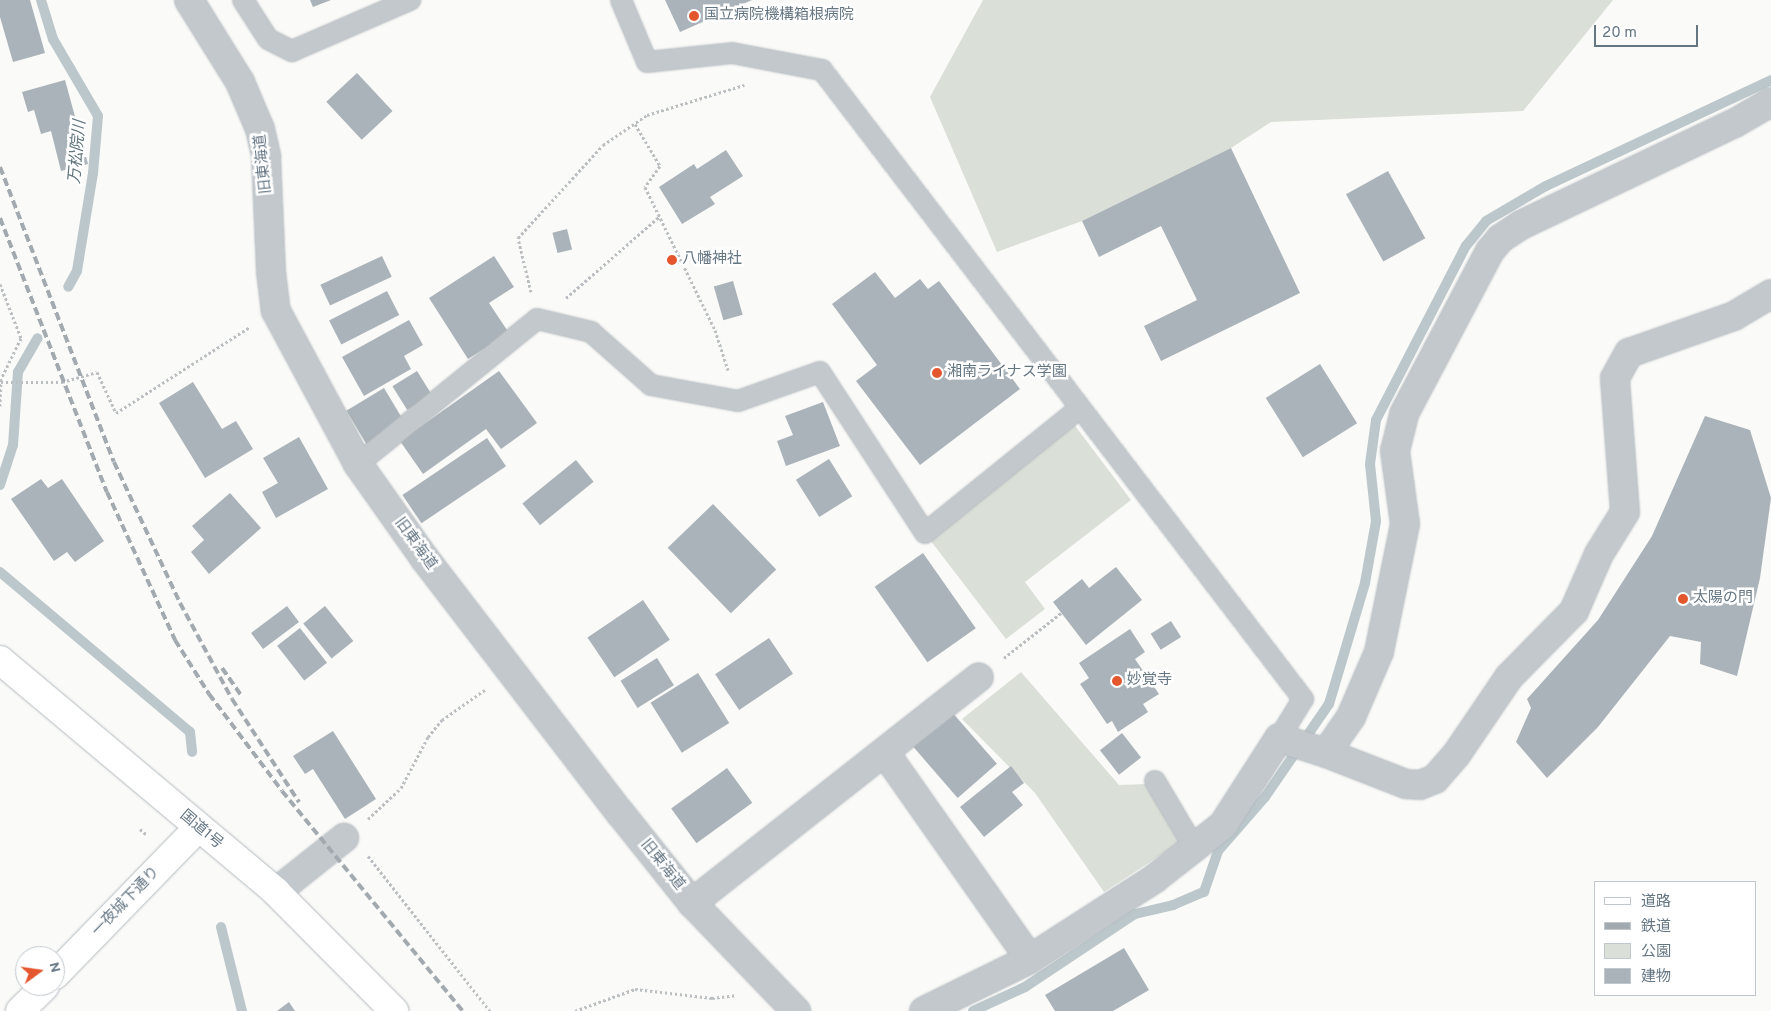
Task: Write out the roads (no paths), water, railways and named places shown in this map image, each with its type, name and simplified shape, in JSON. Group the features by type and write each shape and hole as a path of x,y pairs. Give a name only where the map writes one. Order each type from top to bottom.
{"main road":[{"name":"国道1号","path":"0,660 276,892 394,1011"},
{"name":"一夜城下通り","path":"65,965 198,828"},
{"path":"20,1011 35,996"}],"street":[{"name":"旧東海道","path":"189,0 240,82 260,129 266,156 271,272 276,310 358,464 425,559 692,903 796,1011"},
{"path":"1324,753 1352,717 1379,652 1405,524 1395,451 1404,414 1490,251 1500,239 1522,225 1736,123 1771,102"},
{"path":"924,1011 1030,958 1154,879 1222,824 1280,738 1406,784 1420,786 1435,779 1456,755 1509,677 1574,612 1599,554 1624,512 1615,378 1629,353 1734,316 1771,294"},
{"path":"692,903 980,677"},
{"path":"888,757 1030,958"},
{"path":"276,892 344,838"}],"lane":[{"path":"243,0 268,39 292,51 410,0"},
{"path":"621,0 647,62 732,52 822,70 1302,699 1280,738"},
{"path":"358,464 537,319 591,332 651,385 738,401 820,372 925,533 1080,408"},
{"path":"1155,781 1194,847"}],"waterway":[{"name":"万松院川","path":"41,0 53,39 98,116 93,173 77,271 68,287"},
{"path":"973,1011 1025,987 1135,914 1173,905 1204,892 1218,851 1265,797 1329,704 1365,583 1376,521 1370,464 1376,420 1466,246 1486,221 1546,186 1771,80"},
{"path":"0,485 13,445 18,372 38,338"},
{"path":"0,572 190,732 192,752"},
{"path":"221,927 242,1011"}],"railway":[{"path":"0,167 114,462 180,603 232,699 299,802"},
{"path":"0,218 107,492 175,640 209,694 282,791 463,1011"},
{"path":"222,668 242,697"}],"place":[{"name":"国立病院機構箱根病院","path":"694,16"},
{"name":"八幡神社","path":"672,260"},
{"name":"湘南ライナス学園","path":"937,373"},
{"name":"太陽の門","path":"1683,599"},
{"name":"妙覚寺","path":"1117,681"}]}
